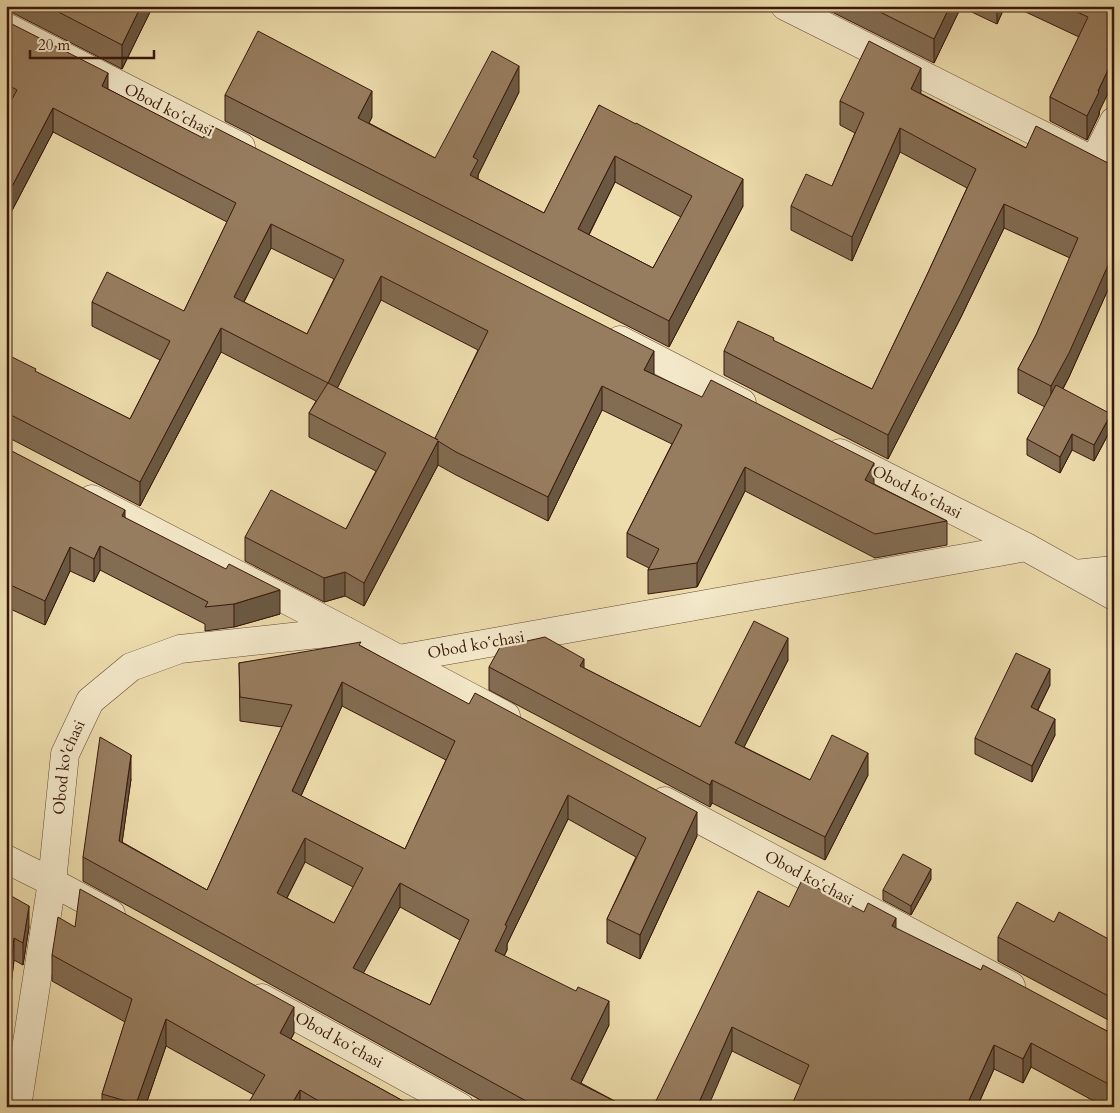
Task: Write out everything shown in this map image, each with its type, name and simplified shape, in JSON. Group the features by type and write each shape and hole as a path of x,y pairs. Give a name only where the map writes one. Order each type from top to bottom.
{"street":[{"path":"785,6 1104,166 1114,121"},
{"name":"Obod koʻchasi","path":"6,27 263,158"},
{"path":"600,330 760,412"},
{"name":"Obod koʻchasi","path":"822,443 1026,547 1114,596"},
{"name":"Obod koʻchasi","path":"67,486 532,730"},
{"name":"Obod koʻchasi","path":"399,659 1026,547"},
{"path":"1075,574 1114,570"},
{"name":"Obod ko'chasi","path":"17,1107 52,882 66,754 90,701 131,667 180,649 346,631"},
{"name":"Obod koʻchasi","path":"646,791 1034,998"},
{"path":"6,859 130,925"},
{"name":"Obod koʻchasi","path":"243,987 460,1107"}],"building":[{"path":"47,6 141,6 122,45"},
{"path":"868,6 950,6 934,39"},
{"path":"1064,6 1114,6 1114,57 1087,116 1050,97 1088,17"},
{"path":"6,21 108,73 102,86 203,138 210,125 654,351 644,370 702,397 711,380 874,463 865,480 947,521 875,534 745,467 697,563 648,570 659,549 627,533 682,425 602,386 548,497 456,452 438,441 364,583 345,572 324,578 245,537 271,490 346,529 386,453 309,413 328,383 221,328 140,482 13,416 6,415 6,354 36,369 35,371 130,419 170,341 92,302 107,272 184,311 236,203 53,108 6,198 6,110 17,90 6,84","holes":["271,224 344,260 307,334 234,297","381,276 488,331 435,438 438,440 328,383"]},
{"path":"258,31 372,91 358,118 435,158 492,51 519,66 473,157 478,160 470,175 544,213 599,105 743,179 669,321 225,95","holes":["615,156 692,196 653,268 578,229"]},
{"path":"869,41 921,68 911,89 1026,148 1036,126 1106,162 1114,164 1114,252 1069,353 1051,386 1018,369 1036,335 1078,238 1004,204 961,293 888,435 724,351 738,321 872,389 926,277 976,169 900,128 852,237 791,206 806,174 832,186 864,113 840,101"},
{"path":"1056,385 1111,414 1094,445 1072,434 1060,457 1027,439"},
{"path":"6,448 125,510 122,516 226,569 229,564 280,590 234,604 205,607 208,602 100,546 94,559 70,547 45,601 6,583"},
{"path":"754,621 788,638 735,743 810,780 832,735 868,753 825,837 712,780 710,785 489,667 500,647 545,637 584,659 580,666 700,727"},
{"path":"361,642 359,645 469,704 475,693 697,812 640,935 607,919 646,838 568,795 505,925 507,926 495,951 576,991 578,987 609,1001 571,1079 626,1107 537,1107 83,857 100,737 131,755 119,841 207,890 292,705 240,697 239,663","holes":["342,682 455,741 405,849 292,791","305,838 363,868 334,923 277,893","400,883 469,920 430,1005 353,968"]},
{"path":"1016,653 1050,669 1031,707 1055,719 1032,766 975,738"},
{"path":"903,854 931,869 911,906 883,890"},
{"path":"802,880 864,912 868,903 896,918 892,926 981,970 983,965 1107,1031 1114,1032 1114,1087 1031,1043 1023,1059 994,1045 966,1107 791,1107 809,1065 732,1027 697,1107 653,1107 758,891 789,907"},
{"path":"80,889 294,1007 280,1033 414,1107 329,1107 300,1090 290,1107 246,1107 265,1075 166,1019 136,1104 102,1094 132,999 52,955 58,917 75,927"},
{"path":"6,893 29,906 23,943 14,938 6,1004"},
{"path":"1017,902 1054,922 1059,912 1114,942 1114,999 998,937"}]}
